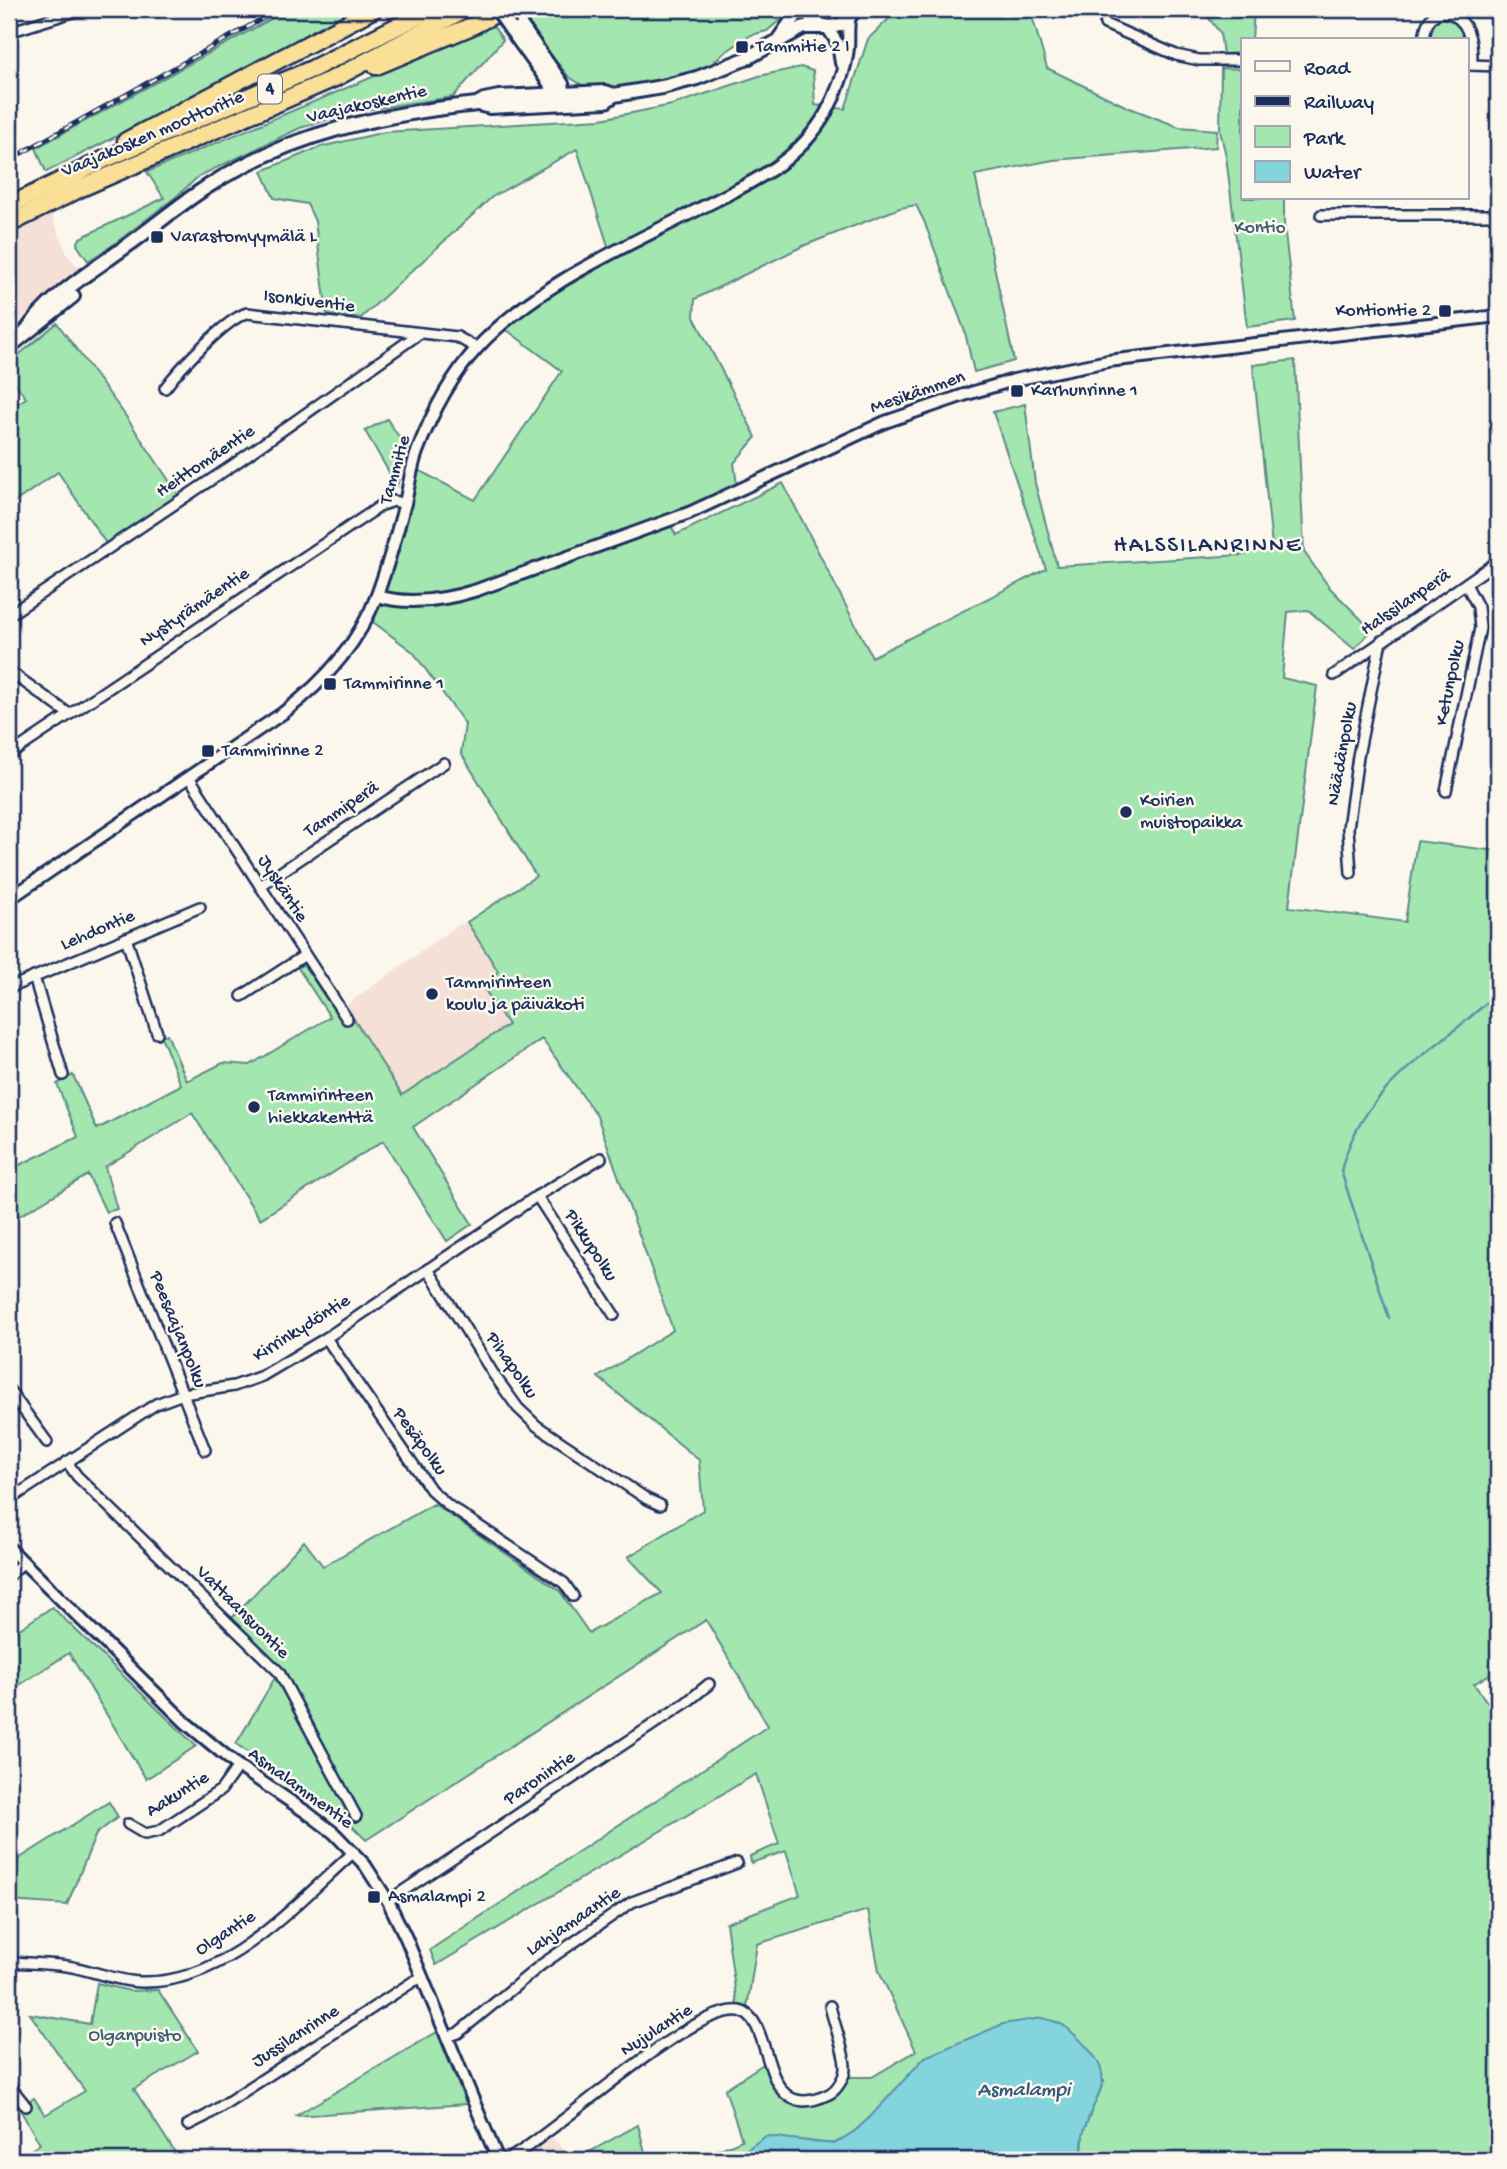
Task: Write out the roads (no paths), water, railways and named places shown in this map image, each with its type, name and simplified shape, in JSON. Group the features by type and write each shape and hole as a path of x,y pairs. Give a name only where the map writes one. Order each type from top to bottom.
{"highway":[{"name":"Vaajakosken moottoritie","path":"9,206 103,160 312,69 432,9"},
{"name":"Vaajakosken moottoritie","path":"9,224 81,188 337,77 464,9"},
{"path":"337,77 399,58 507,9"},
{"path":"103,160 121,145 159,123 372,10"}],"main road":[{"path":"497,9 515,25"},
{"path":"507,9 559,97"},
{"name":"Vaajakoskentie","path":"779,39 800,9"},
{"path":"806,9 814,21 826,27"},
{"name":"Vaajakoskentie","path":"9,347 24,334 45,307 88,272 210,184 285,145 374,120 477,104 499,97 559,97 605,93 614,95 662,87 697,78 745,59 779,39 789,37 809,26 840,25 853,12"}],"street":[{"path":"9,32 82,9"},
{"name":"Tammitie","path":"9,899 283,713 318,684 340,659 377,596 405,504 416,453 439,403 477,348 516,313 558,284 754,181 787,160 816,130 834,97 846,57 853,12"},
{"path":"1424,38 1432,18 1446,12 1452,13 1463,22 1468,32 1469,65 1498,66"},
{"path":"1105,24 1176,55 1199,60 1241,60"},
{"name":"Tammitie","path":"826,27 838,44 841,58 840,76"},
{"path":"1321,215 1498,215"},
{"name":"Isonkiventie","path":"165,388 177,372 233,320 247,313 457,337 477,348"},
{"name":"Mesikämmen","path":"377,596 391,600 434,600 477,590 710,504 885,422 957,397 1024,378 1108,361 1498,316"},
{"name":"Heittomäentie","path":"9,615 233,465 420,333"},
{"name":"Nystyrämäentie","path":"9,755 382,505 394,501 405,504"},
{"name":"Halssilanperä","path":"1334,675 1498,561"},
{"name":"Ketunpolku","path":"1446,792 1480,628 1478,607 1466,584"},
{"name":"Näädänpolku","path":"1351,873 1348,828 1358,757 1381,641"},
{"path":"9,671 69,714"},
{"name":"Tammiperä","path":"260,886 444,763"},
{"name":"Jyskäntie","path":"189,777 348,1019"},
{"name":"Lehdontie","path":"9,988 200,907"},
{"path":"126,938 157,1033"},
{"path":"242,996 305,955"},
{"path":"34,977 63,1076"},
{"name":"Kirrinkydöntie","path":"9,1500 156,1404 183,1394 234,1386 262,1376 326,1338 537,1196 601,1158"},
{"name":"Pikkupolku","path":"537,1196 614,1315"},
{"name":"Peesaajanpolku","path":"115,1223 205,1450"},
{"name":"Pihapolku","path":"428,1269 494,1375 518,1408 537,1426 660,1505"},
{"name":"Pesäpolku","path":"326,1338 431,1490 449,1506 564,1583 573,1596"},
{"path":"9,1390 47,1442"},
{"name":"Vattaansuontie","path":"67,1462 77,1476 279,1672 356,1816"},
{"name":"Asmalammentie","path":"9,1548 186,1723 238,1766 309,1814 354,1852 388,1901 498,2160"},
{"path":"9,1576 23,1562"},
{"name":"Paronintie","path":"388,1901 687,1702 709,1684"},
{"name":"Aakuntie","path":"128,1824 145,1833 159,1831 221,1790 238,1766"},
{"name":"Olgantie","path":"9,1962 68,1966 141,1982 192,1975 223,1961 265,1931 354,1852"},
{"name":"Lahjamaantie","path":"447,2037 458,2033 541,1965 632,1902 737,1863"},
{"name":"Jussilanrinne","path":"188,2125 422,1978"},
{"name":"Nujulantie","path":"507,2160 672,2040 704,2020 730,2012 740,2011 757,2025 774,2077 781,2090 789,2097 810,2099 829,2094 842,2080 845,2068 830,2006"},
{"path":"9,2085 26,2106"}],"water":[{"name":"Asmalampi","path":"1042,2018 1060,2024 1072,2032 1093,2054 1102,2074 1102,2084 1084,2132 1082,2160 732,2160 766,2136 834,2144 855,2131 871,2116 925,2057 1003,2024"}],"waterway":[{"path":"1389,1318 1341,1171 1351,1140 1366,1114 1385,1091 1498,992"}],"railway":[{"path":"9,160 280,9"}],"place":[{"name":"Tammitie 2 I","path":"742,47"},
{"name":"Varastomyymälä L","path":"157,237"},
{"name":"Kontiontie 2","path":"1445,311"},
{"name":"Karhunrinne 1","path":"1017,391"},
{"name":"Tammirinne 1","path":"330,684"},
{"name":"Tammirinne 2","path":"208,751"},
{"name":"Koirien muistopaikka","path":"1126,812"},
{"name":"Tammirinteen koulu ja päiväkoti","path":"432,994"},
{"name":"Tammirinteen hiekkakenttä","path":"254,1107"},
{"name":"Asmalampi 2","path":"374,1897"}],"district":[{"name":"HALSSILANRINNE","path":"1208,546"}],"park label":[{"name":"Kontio","path":"1260,228"},
{"name":"Olganpuisto","path":"135,2036"}]}
